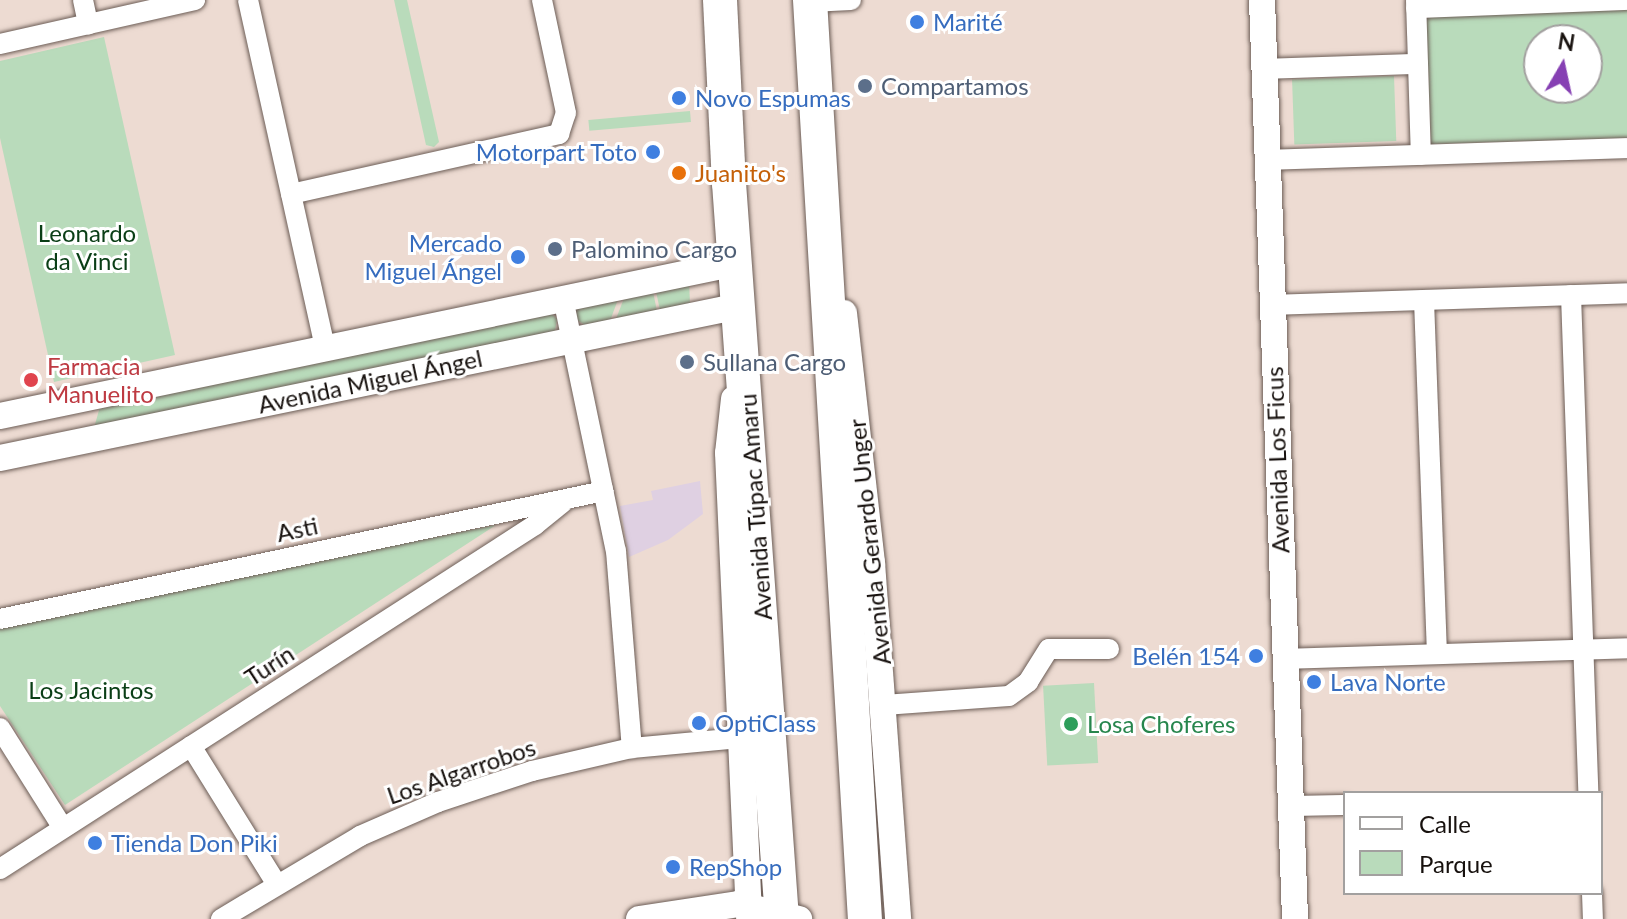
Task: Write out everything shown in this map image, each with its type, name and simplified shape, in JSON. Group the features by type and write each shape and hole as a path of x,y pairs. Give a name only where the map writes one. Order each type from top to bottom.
{"main road":[{"name":"Avenida Túpac Amaru","path":"720,0 741,319 772,915"},
{"path":"810,1 865,919"}],"street":[{"path":"83,0 88,24"},
{"path":"0,44 195,0"},
{"path":"248,0 325,347"},
{"path":"291,194 553,138 564,128 566,113 542,0"},
{"path":"810,1 851,0"},
{"name":"Avenida Los Ficus","path":"1262,0 1295,919"},
{"path":"1421,155 1416,4 1627,0"},
{"path":"1264,69 1418,64"},
{"path":"1267,160 1627,148"},
{"name":"Avenida Gerardo Unger","path":"819,168 835,234 863,465 884,705 898,919"},
{"name":"Avenida Miguel Ángel","path":"0,416 736,263"},
{"path":"1272,305 1627,293"},
{"path":"1571,295 1588,791"},
{"path":"563,298 618,571 632,748"},
{"path":"1424,300 1437,654"},
{"path":"639,919 692,908 772,915 740,738 728,453 741,319"},
{"name":"Avenida Miguel Ángel","path":"0,458 571,339 741,319"},
{"path":"66,402 75,442"},
{"name":"Asti","path":"0,619 604,491"},
{"name":"Turín","path":"0,869 535,525 563,502"},
{"path":"1284,659 1627,648"},
{"path":"884,705 1009,696 1028,682 1049,649 1109,649"},
{"path":"0,728 63,828"},
{"name":"Los Algarrobos","path":"221,919 276,883 360,836 438,802 532,771 632,748 740,738"},
{"path":"191,746 276,883"},
{"path":"1290,806 1343,805"},
{"path":"1592,895 1593,919"}],"shaded area":[{"path":"700,481 703,514 668,540 629,557 620,506 653,500 651,491"}],"green space":[{"path":"394,0 407,0 439,142 434,147 426,145"},
{"path":"1627,8 1627,138 1431,144 1426,15"},
{"name":"Leonardo da Vinci","path":"104,37 175,355 54,382 0,138 0,61"},
{"path":"1394,76 1396,141 1294,145 1292,80"},
{"path":"690,111 691,122 589,131 588,120"},
{"path":"689,280 690,305 660,310 655,287"},
{"path":"652,287 657,311 616,319 626,293"},
{"path":"620,294 610,321 585,325 577,320 576,307"},
{"path":"548,310 557,319 555,331 94,428 101,403"},
{"name":"Los Jacintos","path":"496,525 65,805 0,706 0,625"},
{"name":"Losa Choferes","path":"1094,683 1098,763 1047,766 1043,686"}],"place":[{"name":"Marité","path":"917,22"},
{"name":"Compartamos","path":"865,86"},
{"name":"Novo Espumas","path":"679,98"},
{"name":"Motorpart Toto","path":"653,152"},
{"name":"Juanito's","path":"679,173"},
{"name":"Palomino Cargo","path":"555,249"},
{"name":"Mercado Miguel Ángel","path":"518,257"},
{"name":"Sullana Cargo","path":"687,362"},
{"name":"Farmacia Manuelito","path":"31,380"},
{"name":"Belén 154","path":"1256,656"},
{"name":"Lava Norte","path":"1314,682"},
{"name":"OptiClass","path":"699,723"},
{"name":"Losa Choferes","path":"1071,724"},
{"name":"Tienda Don Piki","path":"95,843"},
{"name":"RepShop","path":"673,867"}]}
